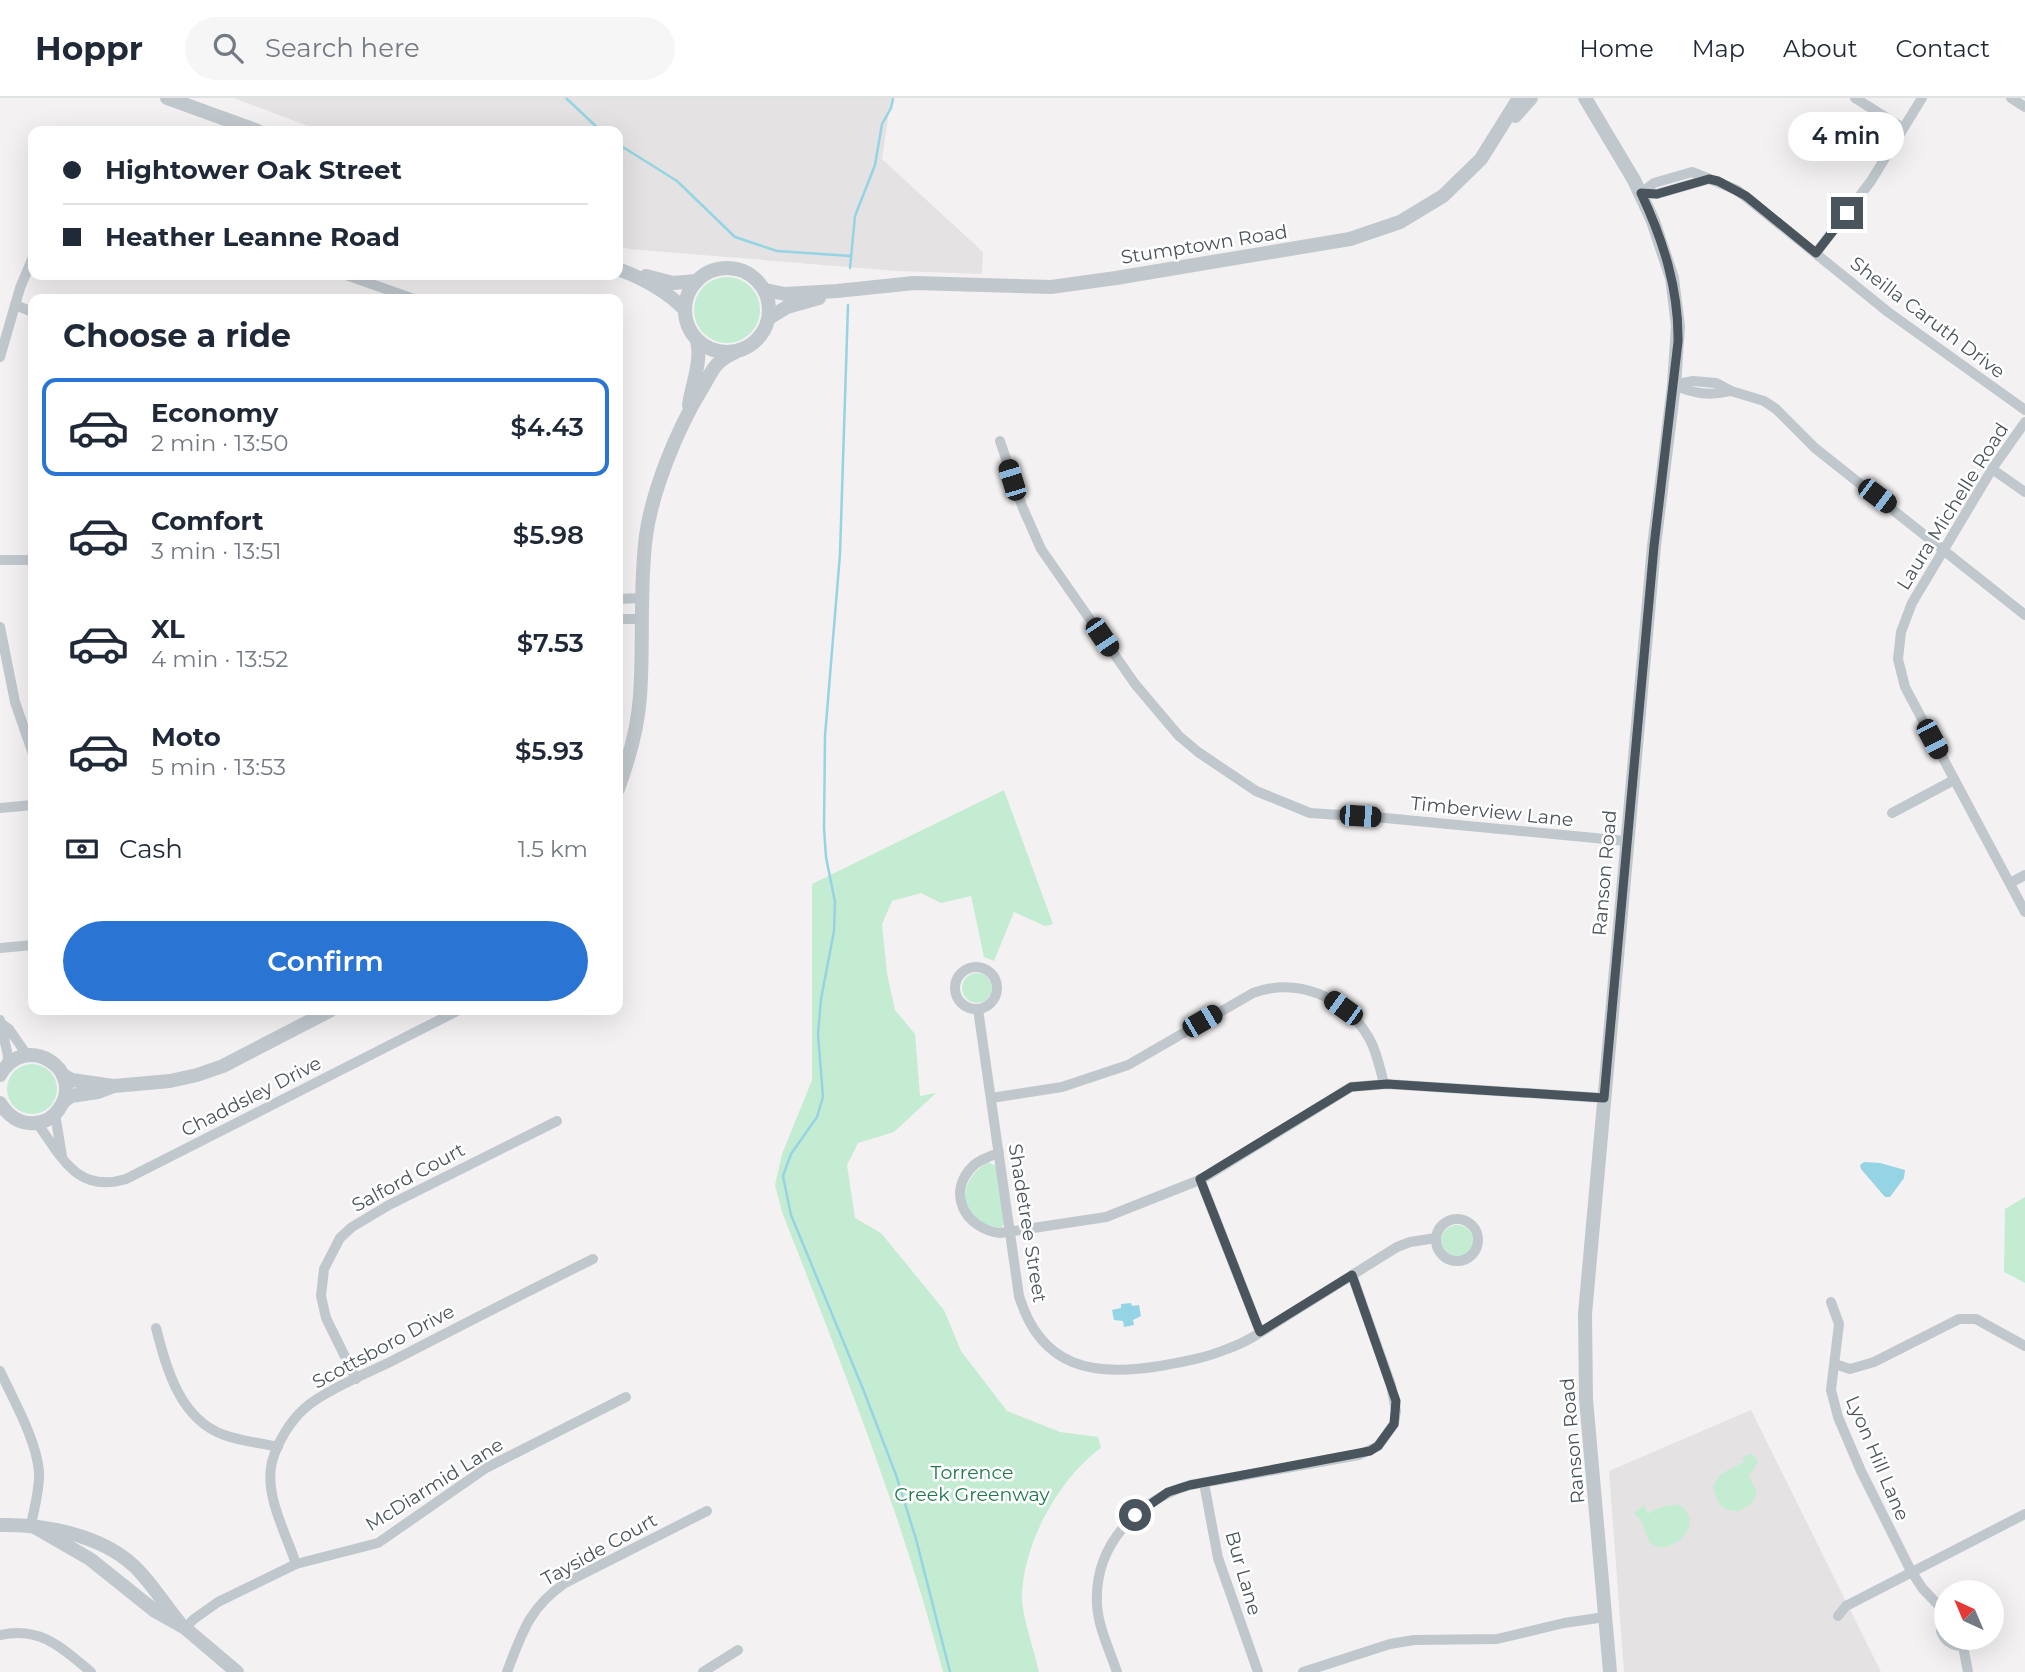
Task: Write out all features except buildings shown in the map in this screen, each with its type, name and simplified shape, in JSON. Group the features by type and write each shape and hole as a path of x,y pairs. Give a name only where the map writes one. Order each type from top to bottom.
{"street":[{"path":"167,98 244,126"},
{"name":"Stumptown Road","path":"765,290 785,294 914,283 1051,287 1350,239 1400,222 1443,196 1481,159 1506,123 1519,98"},
{"path":"1506,123 1521,111 1531,98"},
{"name":"Ranson Road","path":"1585,98 1641,193 1664,249 1675,294 1678,326 1626,841 1584,1347 1586,1399 1610,1672"},
{"path":"1855,98 1903,128"},
{"path":"1816,253 1871,181 1922,98"},
{"path":"2011,98 2025,107"},
{"name":"Sheilla Caruth Drive","path":"1641,193 1657,194 1709,179 1728,184 1888,312 2025,410"},
{"path":"623,773 632,744 640,696 646,534 688,410 700,351 686,321 686,299 697,281 707,273 720,268 746,272 757,279 765,290 769,318 766,328 753,344 720,359 688,410"},
{"path":"0,357 28,270"},
{"path":"623,271 673,283 697,281"},
{"path":"634,275 669,295 685,310"},
{"path":"360,280 400,294"},
{"name":"Stumptown Road","path":"769,318 787,307 837,291"},
{"path":"15,305 28,310"},
{"path":"697,341 720,353 734,353"},
{"path":"1674,385 1693,381 1716,383 1731,391 1764,401 1776,409 1815,448 2025,615"},
{"name":"Laura Michelle Road","path":"2025,422 1992,469 1912,603 1901,632 1898,659 1905,687 2025,912"},
{"name":"Timberview Lane","path":"1000,441 1017,493 1041,549 1133,682 1179,736 1256,791 1310,813 1626,841"},
{"path":"1992,469 2025,492"},
{"path":"0,559 28,560"},
{"path":"623,599 642,598"},
{"path":"623,619 641,619"},
{"path":"0,627 3,666 28,740"},
{"path":"1892,813 1954,780"},
{"path":"0,808 28,805"},
{"path":"2010,883 2025,875"},
{"path":"0,948 28,945"},
{"path":"991,1098 1062,1087 1128,1065 1253,993 1268,987 1283,986 1311,990 1332,999 1353,1017 1372,1045 1384,1084"},
{"name":"Shadetree Street","path":"978,1009 1023,1308 1036,1332 1057,1354 1070,1362 1101,1370 1153,1367 1228,1349 1397,1247 1436,1238"},
{"path":"4,1070 27,1055 38,1055 48,1059 72,1080 114,1086 170,1081 223,1066 317,1015"},
{"name":"Chaddsley Drive","path":"37,1123 77,1174 90,1182 105,1184 126,1179 448,1015"},
{"path":"1,1022 27,1055"},
{"path":"1,1022 8,1056 4,1070"},
{"path":"63,1074 66,1092 64,1101"},
{"path":"999,1153 974,1166 963,1180 960,1199 966,1215 979,1228 992,1232 1010,1232 1106,1217 1200,1179 1351,1087 1384,1084 1604,1098"},
{"path":"2,1110 15,1120 37,1123 55,1114 71,1096 114,1086"},
{"path":"55,1114 62,1156"},
{"name":"Salford Court","path":"356,1379 326,1318 321,1296 324,1269 340,1238 352,1227 390,1205 557,1121"},
{"path":"1200,1179 1260,1332"},
{"name":"Shadetree Street","path":"1457,1219 1471,1224 1478,1244 1466,1259 1453,1261 1441,1254 1436,1238 1444,1224 1457,1219"},
{"name":"Scottsboro Drive","path":"296,1564 273,1501 271,1478 272,1463 278,1447 290,1426 306,1407 593,1259"},
{"path":"1117,1672 1097,1606 1102,1564 1121,1528 1151,1501 1168,1492 1204,1483 1359,1454 1378,1446 1388,1435 1394,1424 1396,1401 1352,1275"},
{"name":"Lyon Hill Lane","path":"1831,1302 1839,1324 1831,1390 1838,1417 1866,1482 1911,1571 1934,1601"},
{"path":"1835,1364 1850,1369 1874,1362 1959,1319 1976,1319 2025,1346"},
{"path":"156,1328 177,1392 200,1422 222,1434 278,1447"},
{"path":"0,1371 5,1398 27,1432 38,1468 38,1487 31,1525"},
{"name":"McDiarmid Lane","path":"185,1628 218,1602 296,1564 378,1543 486,1468 626,1397"},
{"name":"Bur Lane","path":"1204,1483 1218,1558 1258,1672"},
{"name":"Tayside Court","path":"507,1672 532,1613 553,1592 565,1583 707,1511"},
{"path":"1838,1616 1846,1605 2025,1514"},
{"path":"0,1525 31,1525 88,1539 114,1552 134,1566 185,1628 237,1672"},
{"path":"31,1525 90,1559 155,1611 185,1628"},
{"path":"1303,1672 1357,1653 1414,1640 1497,1639 1564,1623 1605,1617"},
{"path":"0,1635 20,1632 42,1637 59,1646 91,1672"},
{"path":"703,1672 738,1650"},
{"path":"1964,1650 1968,1672"}],"shaded area":[{"path":"234,98 891,98 882,159 983,252 982,274 898,271 623,247 623,126 308,126"},
{"path":"1751,1410 1881,1672 1624,1672 1609,1471"}],"green space":[{"path":"721,277 733,277 745,282 755,292 760,310 758,323 745,338 733,343 721,343 709,338 699,328 694,316 694,304 699,292 709,282"},
{"name":"Torrence Creek Greenway","path":"1004,790 1053,924 1045,926 1014,912 994,961 984,957 971,896 941,903 921,893 892,901 882,924 887,974 895,1010 915,1034 920,1096 936,1093 894,1132 858,1143 847,1165 855,1218 881,1233 944,1310 961,1351 1007,1411 1060,1432 1098,1437 1101,1448 1071,1477 1058,1495 1046,1514 1028,1556 1022,1598 1039,1672 943,1672 890,1497 782,1212 775,1185 782,1154 812,1080 812,884"},
{"path":"977,973 988,977 992,988 988,999 977,1003 966,999 962,988 966,977"},
{"path":"32,1064 50,1071 57,1089 50,1107 32,1114 14,1107 7,1089 14,1071"},
{"path":"988,1162 996,1166 1004,1224 1001,1228 976,1219 969,1211 966,1201 969,1181"},
{"path":"2025,1197 2025,1283 2004,1272 2005,1209"},
{"path":"1457,1225 1468,1230 1473,1241 1468,1252 1457,1257 1446,1252 1441,1241 1446,1230"},
{"path":"1749,1454 1755,1456 1758,1463 1749,1476 1757,1493 1751,1504 1739,1511 1728,1510 1718,1501 1713,1486 1721,1474 1745,1461 1742,1458"},
{"path":"1677,1504 1686,1511 1690,1520 1688,1528 1675,1543 1658,1547 1650,1542 1642,1523 1634,1513 1644,1505 1648,1514 1655,1509"}],"water":[{"path":"1864,1162 1905,1170 1904,1178 1890,1197 1885,1197 1861,1169 1860,1165"},
{"path":"1131,1303 1132,1306 1139,1305 1141,1316 1133,1320 1134,1325 1124,1327 1123,1321 1114,1320 1112,1310 1121,1308 1121,1304"}],"waterway":[{"path":"566,98 596,126"},
{"path":"850,268 855,216 875,165 882,124 893,98"},
{"path":"623,147 677,181 735,237 777,251 851,256"},
{"path":"848,305 840,554 825,736 824,828 826,857 835,902 834,931 821,999 818,1034 823,1097 817,1117 791,1154 783,1176 791,1215 896,1475 916,1539 950,1672"}],"route":[{"path":"1135,1515 1151,1501 1190,1485 1370,1451 1388,1435 1394,1424 1396,1401 1352,1275 1260,1332 1200,1179 1351,1087 1387,1084 1604,1098 1654,546 1678,342 1672,278 1659,235 1641,193 1657,194 1709,179 1728,184 1816,253 1847,213"}]}
